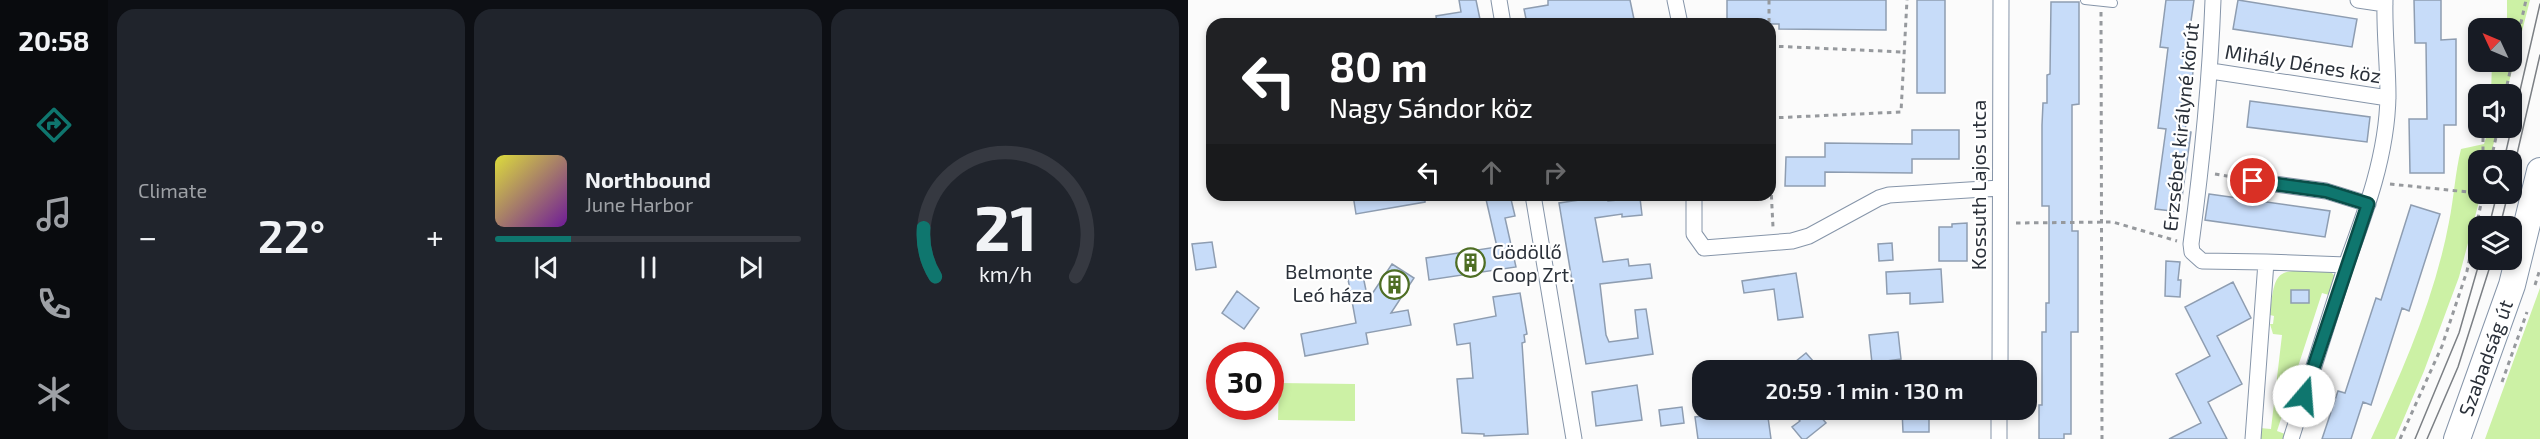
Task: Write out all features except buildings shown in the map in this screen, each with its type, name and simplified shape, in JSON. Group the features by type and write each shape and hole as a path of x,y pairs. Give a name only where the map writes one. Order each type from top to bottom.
{"main road":[{"name":"Szabadság út","path":"2457,439 2512,285 2540,171"}],"street":[{"path":"1499,0 1502,18"},
{"path":"1675,0 1679,18"},
{"name":"Kossuth Lajos utca","path":"2000,360 2001,0"},
{"name":"Erzsébet királyné körút","path":"2213,0 2211,71 2191,244 2192,252 2202,261 2346,265"},
{"path":"2291,439 2346,265 2368,204 2381,157 2388,98 2385,2 2358,0"},
{"name":"Mihály Dénes köz","path":"2211,71 2388,98"},
{"path":"2253,181 2326,191 2368,204"},
{"path":"1694,201 1694,234 1704,248 1773,243 1809,236 1879,198 2000,188"},
{"path":"1534,201 1574,439"},
{"path":"2253,439 2266,262"},
{"path":"1999,439 2000,420"}],"lane":[{"path":"2085,0 2113,3"}],"path":[{"path":"1769,0 1769,18"},
{"path":"1776,118 1901,112 1907,0"},
{"path":"2507,84 2526,0"},
{"path":"2101,2 2102,439"},
{"path":"1776,46 1904,52"},
{"path":"2201,171 2253,181"},
{"path":"2374,182 2468,192"},
{"path":"1771,201 1773,243"},
{"path":"2400,439 2442,346 2467,271 2481,204"},
{"path":"2000,223 2100,221 2120,223 2161,238 2191,244"}],"green space":[{"path":"2507,0 2530,0 2522,31 2522,18 2507,18"},
{"path":"2492,72 2512,72 2509,84 2491,84"},
{"path":"2486,138 2495,138 2492,150 2468,150 2468,204 2478,204 2475,216 2468,216 2468,243 2459,277 2424,371 2395,439 2371,439 2395,387 2427,305 2443,250 2461,149 2484,144"},
{"path":"2329,270 2336,277 2329,295 2322,293 2277,431 2285,434 2286,439 2259,439 2260,428 2271,429 2282,335 2273,334 2270,324 2273,324 2274,316 2270,315 2274,286 2283,273"},
{"path":"2540,288 2540,439 2485,439"},
{"path":"1284,383 1355,384 1355,421 1278,420 1284,420"}],"tram line":[{"path":"2506,150 2540,4"},
{"path":"2518,150 2540,55"},
{"path":"2492,216 2494,204"},
{"path":"2502,216 2506,204"},
{"path":"2415,439 2459,333 2477,270"},
{"path":"2427,439 2458,367 2489,270"}],"place":[{"name":"Gödöllő Coop Zrt.","path":"1471,263"},
{"name":"Belmonte Leó háza","path":"1394,284"}],"route":[{"path":"2253,181 2326,191 2368,204 2304,396"}]}
